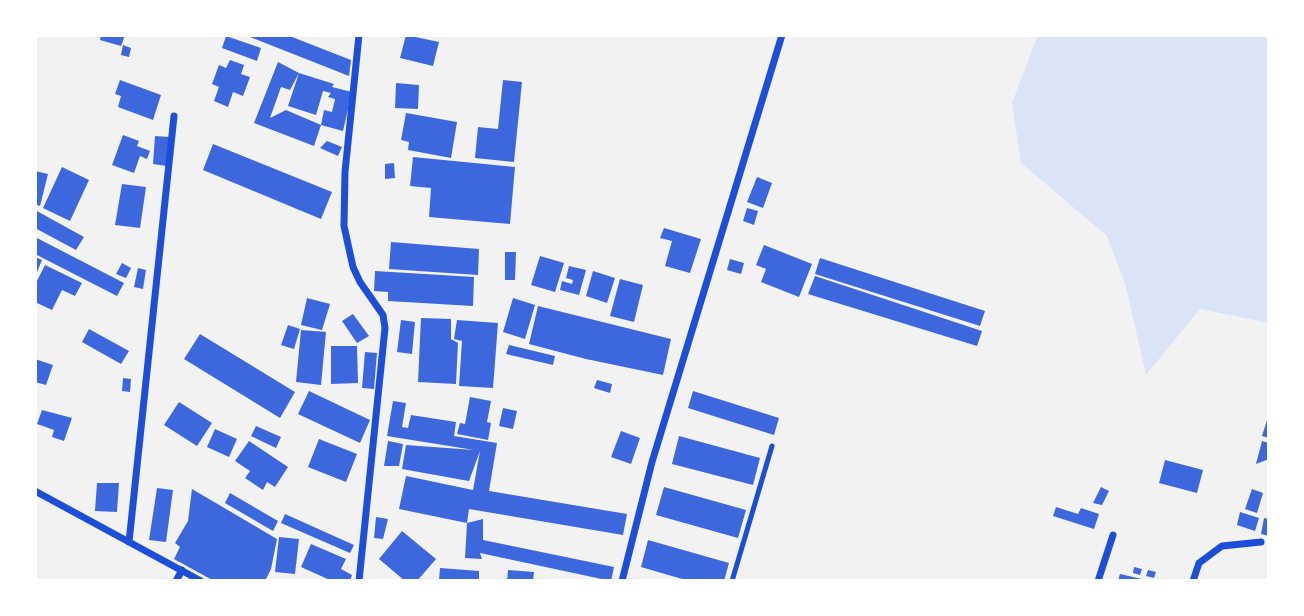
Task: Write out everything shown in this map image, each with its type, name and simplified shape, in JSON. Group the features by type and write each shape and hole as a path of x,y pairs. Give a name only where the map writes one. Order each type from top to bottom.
{"street":[{"path":"359,35 345,172 344,226 360,282 383,315 385,328 359,581"},
{"path":"622,581 652,462 782,35"},
{"path":"130,542 174,116"},
{"path":"35,491 201,581"},
{"path":"1098,581 1113,535"},
{"path":"1193,581 1199,563 1222,546 1261,541"},
{"path":"176,581 182,570"}],"lane":[{"path":"732,581 772,446"}],"shaded area":[{"path":"1038,35 1269,35 1269,323 1200,309 1146,375 1126,287 1107,236 1021,163 1012,103"}],"building":[{"path":"101,35 125,35 121,46 100,40"},
{"path":"245,35 287,35 351,60 349,76"},
{"path":"406,35 439,42 433,66 400,58"},
{"path":"226,36 261,48 257,61 222,48"},
{"path":"123,45 131,48 129,57 121,55"},
{"path":"230,60 244,65 241,74 250,77 243,96 233,92 228,107 214,101 219,87 212,84 219,65 226,68"},
{"path":"278,62 299,73 290,90 281,87 270,118 286,110 321,125 314,146 254,123"},
{"path":"299,73 352,92 343,131 321,125 324,110 332,112 335,99 328,97 331,93 323,91 316,115 288,106"},
{"path":"120,80 161,95 153,120 118,107 121,96 115,94"},
{"path":"503,80 522,82 514,162 475,158 478,127 498,129"},
{"path":"396,83 419,85 418,109 395,108"},
{"path":"406,113 457,122 451,158 408,150 409,142 401,140"},
{"path":"123,135 139,141 137,146 150,151 147,159 140,156 134,173 112,165"},
{"path":"155,136 169,137 167,166 153,164"},
{"path":"327,141 342,147 338,156 320,148"},
{"path":"213,144 332,192 321,219 203,170"},
{"path":"413,157 515,167 510,224 429,217 431,188 410,186"},
{"path":"394,163 395,178 385,179 385,164"},
{"path":"62,167 89,180 70,221 43,208"},
{"path":"35,171 48,174 40,206 35,204"},
{"path":"757,177 772,183 763,208 747,202"},
{"path":"122,184 146,187 140,228 115,225"},
{"path":"747,208 758,211 754,225 743,221"},
{"path":"35,210 84,237 76,250 35,228"},
{"path":"664,228 701,239 690,273 665,266 672,241 660,238"},
{"path":"35,237 124,283 117,296 35,254"},
{"path":"391,242 479,249 478,275 389,269"},
{"path":"764,245 812,264 799,297 761,282 766,269 756,265"},
{"path":"505,252 516,252 515,280 505,280"},
{"path":"540,256 564,263 555,292 531,285"},
{"path":"35,257 42,260 35,277"},
{"path":"820,258 985,311 980,326 815,274"},
{"path":"730,259 744,263 741,274 727,270"},
{"path":"122,263 131,268 126,278 116,274"},
{"path":"45,265 82,283 75,296 62,290 52,310 35,302 35,285"},
{"path":"569,266 586,270 579,295 560,290 562,281 572,284 573,280 566,278"},
{"path":"138,268 146,270 143,289 134,287"},
{"path":"375,271 474,277 473,306 388,301 388,292 374,291"},
{"path":"593,271 615,278 607,303 586,296"},
{"path":"815,276 982,331 977,346 808,294"},
{"path":"620,279 643,285 634,322 610,316"},
{"path":"307,298 330,304 322,330 301,325"},
{"path":"513,298 535,305 525,339 503,332"},
{"path":"538,306 671,339 663,375 529,344"},
{"path":"353,314 369,336 357,343 342,321"},
{"path":"421,318 451,319 451,339 458,343 456,384 418,382"},
{"path":"401,320 415,322 412,354 397,352"},
{"path":"457,320 498,323 493,388 459,386 462,341 454,339"},
{"path":"288,325 300,329 294,349 281,345"},
{"path":"89,329 129,351 121,364 82,342"},
{"path":"301,330 326,332 321,385 296,382"},
{"path":"200,334 295,392 280,418 184,359"},
{"path":"509,345 555,356 553,365 506,354"},
{"path":"331,346 357,346 358,383 331,384"},
{"path":"365,352 377,353 374,389 362,388"},
{"path":"35,359 53,365 46,385 35,382"},
{"path":"123,378 131,379 130,392 122,391"},
{"path":"597,380 612,384 610,393 594,388"},
{"path":"309,391 370,420 360,443 298,414"},
{"path":"693,391 779,418 774,435 688,408"},
{"path":"470,397 491,401 487,422 491,423 488,440 457,434 460,423 465,424"},
{"path":"393,401 406,403 402,427 408,428 411,415 456,422 454,436 497,443 489,491 627,514 623,535 469,509 467,523 399,509 406,476 473,490 480,451 469,481 402,469 406,445 474,450 387,436"},
{"path":"179,402 212,423 197,446 164,425"},
{"path":"503,408 517,411 513,429 499,426"},
{"path":"42,410 72,418 64,441 52,437 54,430 37,424"},
{"path":"1269,414 1269,438 1262,436"},
{"path":"256,426 281,437 276,448 251,436"},
{"path":"215,429 237,439 229,457 207,447"},
{"path":"621,431 640,438 631,464 611,457"},
{"path":"679,436 760,458 753,485 672,464"},
{"path":"319,439 357,454 346,482 308,467"},
{"path":"249,441 288,467 275,487 267,482 263,490 245,478 250,471 235,461"},
{"path":"388,441 403,444 399,466 384,466"},
{"path":"1262,441 1269,443 1269,459 1256,464"},
{"path":"1165,460 1203,470 1197,493 1159,483"},
{"path":"97,483 119,483 117,512 95,511"},
{"path":"664,487 746,510 738,538 656,515"},
{"path":"1101,487 1109,491 1102,505 1093,503"},
{"path":"157,488 173,490 166,542 149,540"},
{"path":"192,489 277,539 271,569 265,581 214,581 174,559 180,547 175,543 188,521"},
{"path":"1252,489 1263,493 1257,513 1245,509"},
{"path":"230,493 278,521 273,531 225,503"},
{"path":"1056,507 1078,514 1081,508 1099,514 1094,529 1053,516"},
{"path":"1240,512 1259,518 1255,531 1237,525"},
{"path":"285,514 354,545 350,553 281,523"},
{"path":"376,517 388,519 383,539 374,538"},
{"path":"1264,518 1269,519 1269,536 1261,534"},
{"path":"483,519 483,540 614,567 611,581 480,553 482,559 465,558 467,523"},
{"path":"402,531 436,559 417,581 405,581 379,559"},
{"path":"279,537 299,539 295,574 275,572"},
{"path":"648,540 729,563 724,581 689,581 641,567"},
{"path":"311,544 346,559 341,569 352,575 350,581 332,581 301,567"},
{"path":"1134,567 1142,569 1140,575 1133,573"},
{"path":"440,568 479,571 479,581 439,581"},
{"path":"508,570 534,572 533,581 507,581"},
{"path":"1148,570 1156,572 1154,578 1146,576"},
{"path":"1120,574 1146,580 1118,581"}]}
